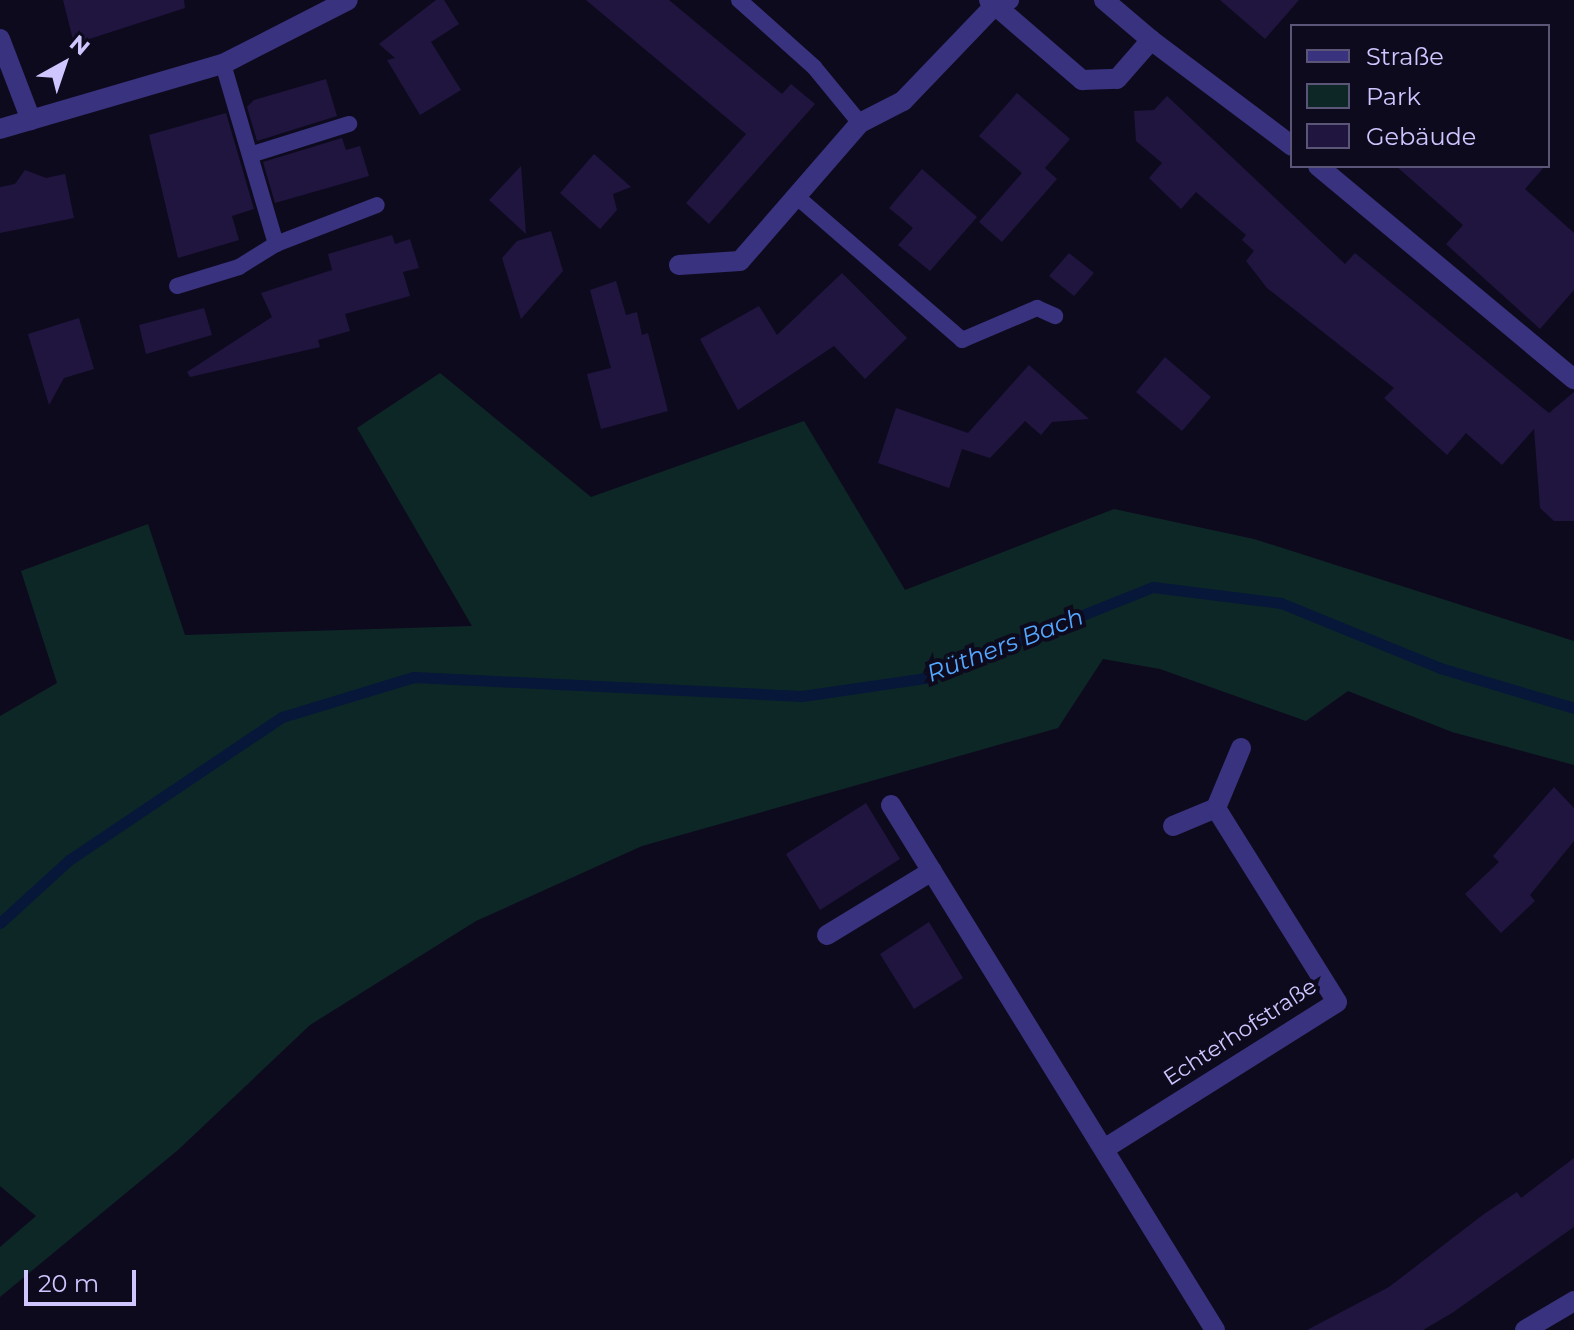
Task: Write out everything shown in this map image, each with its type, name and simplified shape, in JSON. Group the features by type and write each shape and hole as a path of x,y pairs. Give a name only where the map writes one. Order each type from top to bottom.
{"street":[{"path":"0,129 223,64 348,0"},
{"path":"1104,0 1151,40 1290,144"},
{"path":"679,265 740,261 860,123 903,101 998,2 1082,80 1117,79 1151,40"},
{"path":"0,39 31,120"},
{"path":"1320,168 1574,379"},
{"path":"1173,826 1216,808 1241,748"},
{"path":"891,805 1215,1330"},
{"name":"Echterhofstraße","path":"1104,1149 1337,1002 1216,808"},
{"path":"827,935 932,871"},
{"path":"1525,1330 1574,1301"}],"lane":[{"path":"739,0 814,67 860,123"},
{"path":"223,64 276,244"},
{"path":"250,155 349,124"},
{"path":"796,196 962,340 1037,308 1055,316"},
{"path":"177,286 239,267 276,244 377,205"}],"green space":[{"path":"440,373 591,497 804,421 905,590 1114,509 1254,539 1574,641 1574,765 1452,732 1348,691 1306,721 1160,669 1103,659 1058,728 642,846 476,921 310,1025 178,1150 0,1297 0,1247 36,1216 0,1186 0,716 57,683 21,571 148,524 185,635 472,626 357,428"}],"building":[{"path":"63,0 184,0 185,8 74,44"},
{"path":"436,0 444,0 459,24 431,42 461,90 420,115 387,60 395,58 379,44"},
{"path":"586,0 669,0 782,94 791,84 815,104 709,224 686,203 746,134"},
{"path":"1220,0 1299,0 1265,39"},
{"path":"326,79 337,116 257,141 247,107 254,100"},
{"path":"1017,93 1070,139 1045,168 1057,179 1002,242 979,222 1022,173 979,136"},
{"path":"1167,96 1345,264 1355,253 1549,413 1574,392 1574,521 1554,521 1540,508 1534,429 1502,465 1466,433 1447,455 1384,398 1394,388 1267,288 1246,261 1254,251 1242,240 1246,235 1196,192 1181,209 1149,178 1162,163 1136,141 1134,111 1154,110"},
{"path":"226,113 254,209 232,216 239,240 178,258 149,135"},
{"path":"342,138 346,150 360,146 369,176 275,203 263,162"},
{"path":"594,154 631,187 613,194 617,210 600,229 560,193"},
{"path":"521,166 526,234 489,200"},
{"path":"1398,168 1543,168 1525,189 1574,233 1574,290 1540,329 1446,244 1463,225"},
{"path":"922,169 977,217 930,271 898,245 913,228 889,208"},
{"path":"25,170 46,178 65,174 74,218 0,233 0,187 15,184"},
{"path":"551,231 563,271 521,319 502,258 517,241"},
{"path":"392,235 395,244 410,239 419,268 403,272 410,296 345,314 350,331 318,340 320,347 190,377 187,372 272,317 261,293 332,270 328,254"},
{"path":"1069,253 1094,273 1074,296 1049,276"},
{"path":"842,273 907,338 865,379 834,346 738,410 700,339 759,306 777,335"},
{"path":"616,281 626,315 637,312 642,335 648,333 668,411 601,429 587,374 611,368 590,290"},
{"path":"204,308 212,335 146,354 139,325"},
{"path":"79,318 94,369 64,378 49,405 28,334"},
{"path":"1165,357 1211,397 1182,431 1136,392"},
{"path":"1029,365 1089,419 1052,422 1041,435 1025,421 990,458 962,449 949,488 878,463 896,408 968,433"},
{"path":"1554,787 1574,808 1574,841 1530,895 1535,901 1501,933 1465,894 1499,862 1493,856"},
{"path":"866,803 900,859 820,910 786,854"},
{"path":"929,922 963,978 914,1009 880,954"},
{"path":"1574,1158 1574,1227 1452,1313 1423,1330 1307,1330 1389,1287 1484,1214 1517,1192 1521,1198"}],"waterway":[{"name":"Rüthers Bach","path":"0,923 69,860 282,717 414,677 802,696 925,678 1153,587 1281,603 1440,668 1574,708"}]}
